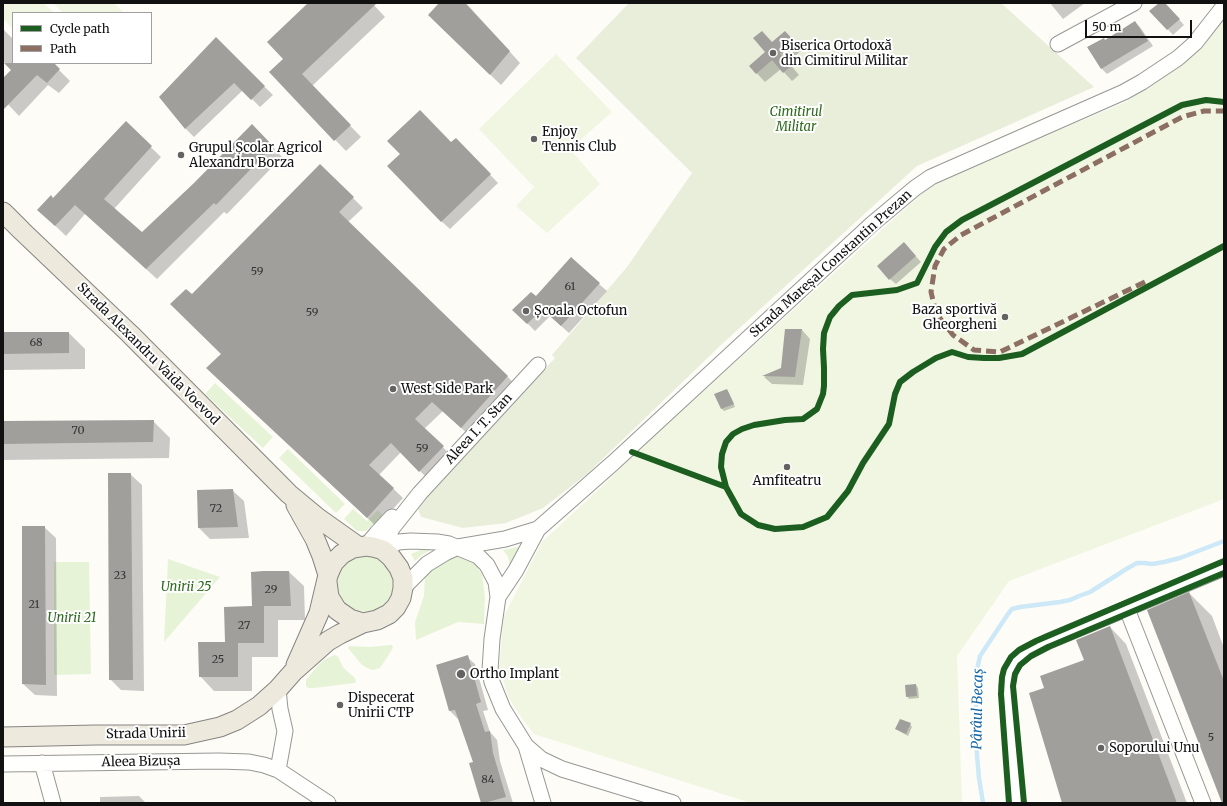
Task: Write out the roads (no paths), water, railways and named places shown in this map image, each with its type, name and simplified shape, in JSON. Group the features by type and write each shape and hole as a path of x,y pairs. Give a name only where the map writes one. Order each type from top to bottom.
{"main road":[{"name":"Strada Alexandru Vaida Voevod","path":"3,212 130,334 142,348 292,497 313,514 372,548"},
{"name":"Strada Alexandru Vaida Voevod","path":"292,497 322,556 328,578"},
{"name":"Strada Unirii","path":"293,672 319,612 334,562 347,550 372,548"},
{"path":"372,548 391,557 399,568 403,578 403,588"},
{"path":"328,578 329,597 337,610 350,619 363,623"},
{"name":"Strada Unirii","path":"3,737 184,735 215,728 237,720 259,706 278,689 293,672 328,641 363,623 377,620 389,614 396,607 401,598 403,588"}],"street":[{"path":"1058,44 1134,3"},
{"name":"Strada Mareșal Constantin Prezan","path":"403,588 427,564 458,547 505,539 538,529 613,463 872,224 915,188 931,177 1124,92 1142,82 1178,58 1195,43 1224,6"},
{"name":"Aleea I. T. Stan","path":"372,548 393,527 420,493 538,365"},
{"path":"498,597 516,570 538,529"},
{"name":"Strada Mareșal Constantin Prezan","path":"372,548 398,542 411,541 437,542 458,547"},
{"path":"458,547 478,556 488,565 496,582 498,597 492,639 490,670 492,682 503,709 526,746 543,803"},
{"path":"1016,803 1007,682 1011,668 1017,660 1031,650 1224,568"},
{"path":"1128,609 1203,803"},
{"path":"278,689 280,709 285,731 278,770"},
{"path":"526,746 541,759 562,769 673,803"},
{"name":"Aleea Bizușa","path":"3,764 219,760 249,762 278,770 328,803"},
{"path":"42,763 53,803"}],"waterway":[{"name":"Pârâul Becaș","path":"983,803 977,755 977,670 980,656 1012,609 1070,600 1090,592 1137,563 1152,564 1180,558 1224,541"}],"place":[{"name":"Biserica Ortodoxă din Cimitirul Militar","path":"773,53"},
{"name":"Enjoy Tennis Club","path":"534,139"},
{"name":"Grupul Școlar Agricol Alexandru Borza","path":"181,155"},
{"name":"Școala Octofun","path":"526,311"},
{"name":"Baza sportivă Gheorgheni","path":"1005,317"},
{"name":"West Side Park","path":"393,389"},
{"name":"Amfiteatru","path":"787,467"},
{"name":"Ortho Implant","path":"461,674"},
{"name":"Dispecerat Unirii CTP","path":"340,705"},
{"name":"Soporului Unu","path":"1101,748"}],"park label":[{"name":"Cimitirul Militar","path":"796,120"},
{"name":"Unirii 25","path":"186,587"},
{"name":"Unirii 21","path":"72,618"}]}
